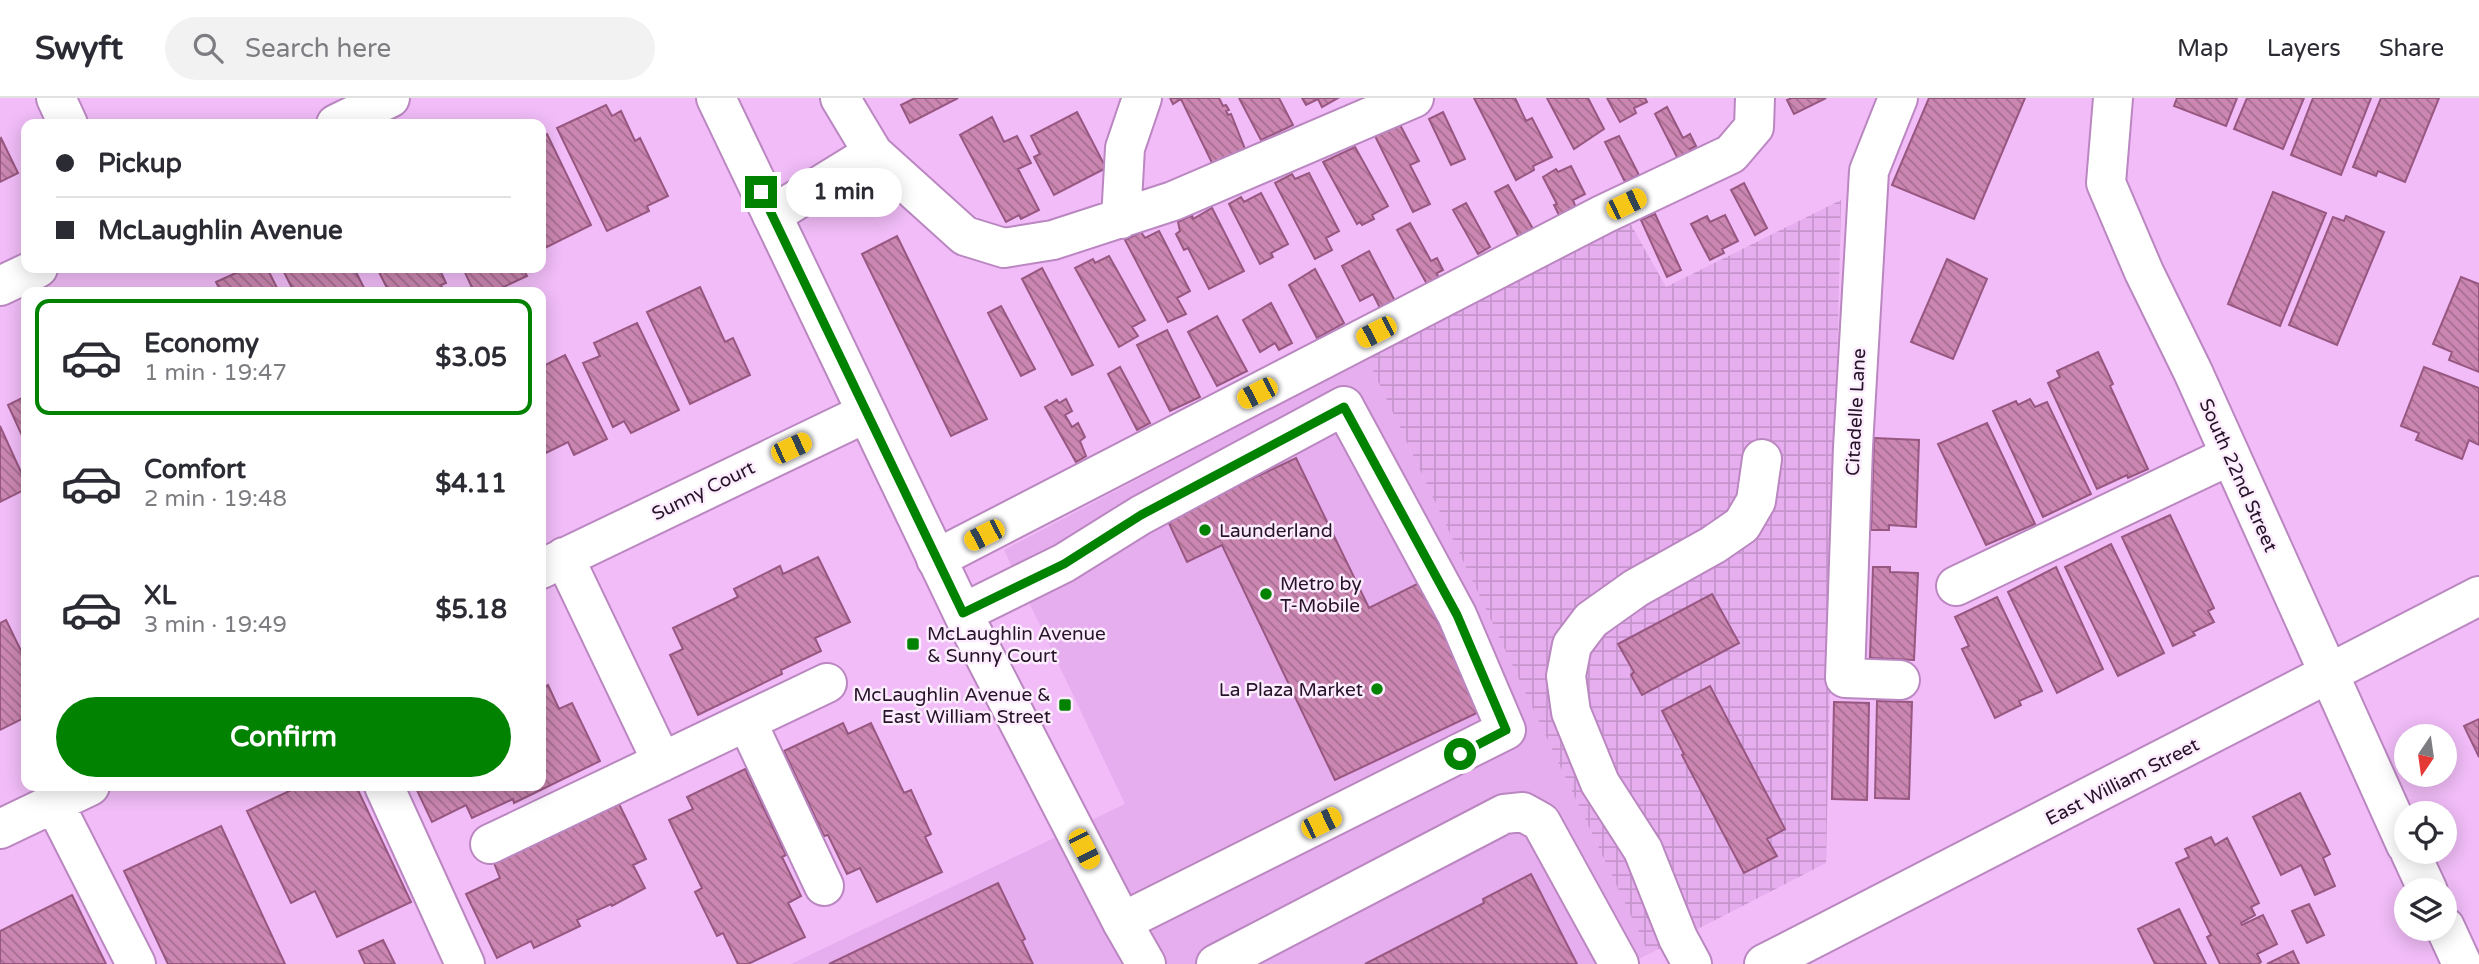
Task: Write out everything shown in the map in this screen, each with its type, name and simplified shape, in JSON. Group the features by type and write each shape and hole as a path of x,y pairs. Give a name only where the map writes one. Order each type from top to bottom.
{"street":[{"path":"56,98 66,119"},
{"path":"346,119 390,98"},
{"path":"716,98 936,559 1146,964"},
{"path":"840,98 873,153 964,236 1004,248 1053,240 1173,201 1414,98"},
{"path":"1121,219 1125,148 1142,98"},
{"path":"936,559 1604,214 1731,154 1754,127 1755,98"},
{"name":"Citadelle Lane","path":"1898,98 1869,172 1853,447 1845,678 1900,680"},
{"name":"South 22nd Street","path":"2113,98 2106,183 2144,272 2193,372 2394,819"},
{"path":"772,215 873,153"},
{"path":"0,286 27,273"},
{"path":"963,613 1064,564 1141,515 1344,407 1457,615 1506,730 1122,922"},
{"name":"Sunny Court","path":"552,563 866,413"},
{"path":"1956,586 2229,456"},
{"path":"1692,964 1678,938 1643,850 1600,783 1571,712 1566,676 1572,645 1591,620 1636,587 1713,545 1742,525 1756,501 1762,459"},
{"path":"552,563 662,762"},
{"name":"East William Street","path":"1785,959 2479,596"},
{"path":"490,844 827,683"},
{"path":"747,722 824,886"},
{"path":"0,829 79,791"},
{"path":"386,791 465,964"},
{"path":"54,803 136,964"},
{"path":"1216,964 1504,814 1523,812 1541,822 1619,964"},
{"path":"2451,941 2462,964"}],"shaded area":[{"path":"1841,200 1826,863 1649,954 1367,358 1630,223 1666,287"},
{"path":"1367,358 1649,954 1628,964 791,964 1125,804 1004,550"}],"building":[{"path":"915,98 958,98 910,123 901,105"},
{"path":"1170,98 1219,98 1229,110 1226,111 1228,115 1231,114 1247,154 1214,167 1181,99 1173,104"},
{"path":"1239,98 1279,98 1293,125 1261,140"},
{"path":"1302,98 1338,98 1322,107 1318,99 1306,105"},
{"path":"1474,98 1515,98 1526,121 1532,118 1552,157 1533,166 1534,170 1516,180"},
{"path":"1547,98 1588,98 1604,129 1574,149"},
{"path":"1607,98 1645,98 1647,102 1634,108 1636,113 1620,122"},
{"path":"1826,98 1794,114 1787,100"},
{"path":"1929,98 2025,98 1974,219 1892,185"},
{"path":"2177,98 2237,98 2226,126 2174,106"},
{"path":"2247,98 2304,98 2283,149 2234,129"},
{"path":"2313,98 2371,98 2341,175 2291,155"},
{"path":"2381,98 2439,98 2405,182 2378,171 2376,176 2353,167"},
{"path":"606,105 612,116 621,111 635,141 640,138 668,196 647,206 649,211 607,231 557,128"},
{"path":"1667,107 1683,138 1690,134 1696,146 1678,159 1655,114"},
{"path":"1077,112 1106,168 1054,195 1034,157 1040,154 1031,136"},
{"path":"1443,112 1465,159 1451,165 1429,119"},
{"path":"992,117 1004,142 1017,136 1031,163 1018,169 1039,210 1021,219 1019,215 1006,222 960,135"},
{"path":"1398,121 1419,161 1410,165 1430,204 1413,212 1372,130"},
{"path":"546,134 591,225 546,248"},
{"path":"1619,136 1639,175 1625,182 1605,142"},
{"path":"0,139 18,173 0,182"},
{"path":"1355,147 1388,206 1372,215 1374,219 1362,225 1360,222 1357,224 1323,162"},
{"path":"1571,166 1585,194 1573,200 1576,208 1560,217 1554,205 1557,204 1543,177 1556,169 1558,172"},
{"path":"1309,173 1339,231 1326,238 1332,250 1315,259 1275,183 1292,174 1295,179"},
{"path":"1744,183 1767,228 1755,235 1731,190"},
{"path":"1508,185 1533,229 1519,237 1495,192"},
{"path":"2273,192 2326,213 2280,326 2228,304"},
{"path":"1261,193 1288,244 1271,253 1273,257 1260,264 1229,204 1241,197 1244,202"},
{"path":"1466,203 1490,247 1478,254 1453,210"},
{"path":"1212,208 1244,271 1209,289 1188,248 1184,250 1176,234 1180,231 1178,222 1192,215 1193,219"},
{"path":"1655,214 1681,270 1667,277 1641,220"},
{"path":"1725,215 1738,241 1722,249 1724,253 1710,260 1691,224 1707,216 1710,222"},
{"path":"2346,216 2384,232 2337,345 2289,325 2333,217 2344,221"},
{"path":"1410,223 1431,261 1437,258 1443,270 1437,273 1439,280 1428,286 1397,230"},
{"path":"1159,231 1190,291 1177,298 1186,314 1168,322 1125,240 1141,232 1145,238"},
{"path":"897,236 987,419 951,436 862,254"},
{"path":"1369,251 1395,301 1380,308 1373,294 1360,301 1342,266"},
{"path":"1109,256 1145,320 1132,327 1138,336 1119,347 1075,268 1093,259 1095,263"},
{"path":"1947,259 1987,279 1953,359 1911,342"},
{"path":"1042,268 1093,365 1072,375 1022,279"},
{"path":"1315,269 1344,323 1317,338 1289,285"},
{"path":"236,273 270,273 276,287 218,287 216,282"},
{"path":"284,273 356,273 364,287 292,287"},
{"path":"380,273 441,273 446,283 441,285 442,287 386,287"},
{"path":"465,273 526,273 527,276 504,287 472,287"},
{"path":"2461,277 2479,284 2479,372 2449,360 2452,352 2433,344"},
{"path":"700,287 725,342 733,338 750,375 690,404 647,312"},
{"path":"1271,303 1292,343 1279,350 1275,343 1260,352 1243,320"},
{"path":"1001,306 1035,369 1021,376 988,313"},
{"path":"1217,316 1247,371 1217,386 1188,332"},
{"path":"637,323 679,410 631,433 624,421 613,427 583,363 600,356 594,343"},
{"path":"1167,330 1200,397 1170,411 1137,345"},
{"path":"2098,352 2113,384 2110,386 2148,469 2097,489 2048,383 2060,377 2057,371"},
{"path":"565,355 607,439 574,455 568,442 546,453 546,364"},
{"path":"1120,367 1150,423 1137,430 1108,374"},
{"path":"2424,367 2479,388 2479,445 2469,440 2462,459 2416,440 2419,433 2401,426"},
{"path":"21,398 21,433 8,405"},
{"path":"1066,399 1072,411 1065,415 1072,427 1078,423 1085,437 1080,441 1086,456 1076,462 1045,407 1057,400 1059,403"},
{"path":"2030,399 2035,407 2047,402 2091,494 2043,517 1993,411 2016,401 2018,405"},
{"path":"1987,423 2035,524 1986,545 1938,444"},
{"path":"0,426 21,472 21,492 0,502"},
{"path":"1874,438 1919,440 1916,527 1889,525 1889,530 1871,530"},
{"path":"1296,458 1369,608 1419,583 1481,711 1335,780 1222,545 1187,562 1167,519"},
{"path":"2170,515 2214,608 2208,611 2214,622 2173,646 2122,537"},
{"path":"2111,544 2164,653 2118,676 2065,567"},
{"path":"818,557 850,622 815,638 821,651 781,670 782,674 698,715 670,655 683,649 673,628 738,597 734,589 780,566 783,574"},
{"path":"1873,567 1890,567 1890,572 1918,573 1914,660 1870,658"},
{"path":"2056,567 2103,669 2057,693 2008,592"},
{"path":"1712,594 1739,643 1642,695 1631,675 1634,672 1618,644"},
{"path":"1997,597 2042,691 2019,701 2021,705 1995,718 1962,649 1969,646 1955,617"},
{"path":"6,620 21,651 21,720 0,730 0,623"},
{"path":"548,685 559,709 572,703 600,761 546,787"},
{"path":"1710,686 1785,829 1767,839 1777,856 1744,873 1662,711"},
{"path":"1877,701 1912,702 1909,799 1875,798"},
{"path":"1834,702 1869,703 1867,800 1832,799"},
{"path":"2479,719 2479,757 2464,726"},
{"path":"843,723 848,734 871,723 904,793 911,790 931,834 925,837 942,872 877,902 860,868 847,874 828,835 824,836 784,751"},
{"path":"745,769 786,855 782,857 801,896 788,903 805,937 748,964 738,964 723,933 717,936 695,892 702,888 669,820 693,809 687,797"},
{"path":"289,791 358,791 411,902 337,937 315,891 291,903 247,811"},
{"path":"417,791 539,791 514,803 513,799 472,818 466,805 432,822"},
{"path":"2300,793 2330,854 2323,858 2335,886 2315,895 2301,865 2281,875 2253,817"},
{"path":"618,802 646,859 633,865 645,888 612,906 611,904 577,920 580,926 534,948 531,941 497,958 466,894 500,878 494,863"},
{"path":"221,826 285,964 168,964 124,871"},
{"path":"2211,837 2215,845 2227,838 2259,903 2251,907 2255,915 2241,923 2242,925 2263,915 2277,944 2257,954 2261,962 2258,964 2220,964 2207,937 2211,935 2176,863 2189,857 2185,849"},
{"path":"1531,874 1577,964 1365,964 1484,903 1483,899"},
{"path":"998,883 1025,939 1022,941 1033,964 829,964"},
{"path":"72,895 106,964 0,964 0,931"},
{"path":"2309,904 2324,935 2307,943 2292,911"},
{"path":"2179,909 2206,964 2155,964 2138,929"},
{"path":"383,940 395,964 365,964 359,951"},
{"path":"2293,951 2299,964 2267,964"}],"place":[{"name":"Launderland","path":"1205,530"},
{"name":"Metro by T-Mobile","path":"1266,594"},
{"name":"McLaughlin Avenue & Sunny Court","path":"913,644"},
{"name":"La Plaza Market","path":"1377,689"},
{"name":"McLaughlin Avenue & East William Street","path":"1065,705"}],"route":[{"path":"761,192 963,613 1064,564 1141,515 1344,407 1457,615 1506,730 1460,754"}]}
